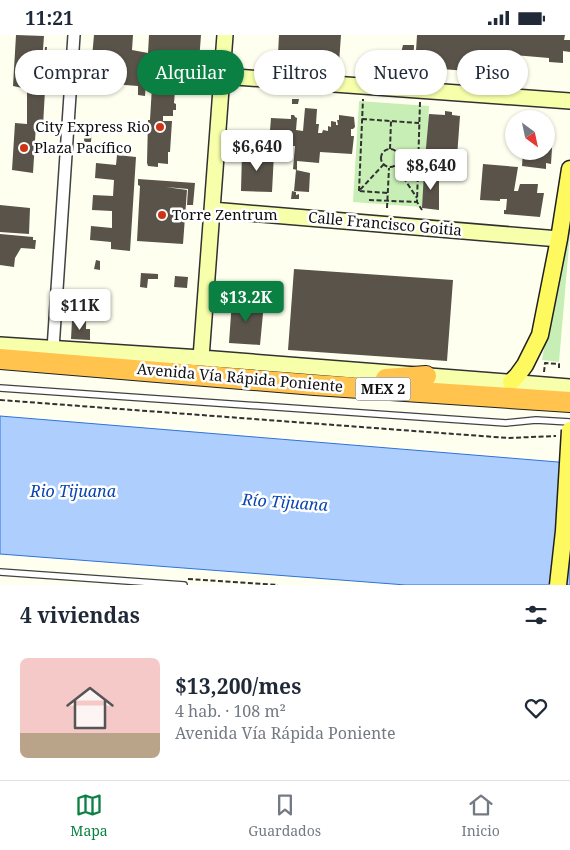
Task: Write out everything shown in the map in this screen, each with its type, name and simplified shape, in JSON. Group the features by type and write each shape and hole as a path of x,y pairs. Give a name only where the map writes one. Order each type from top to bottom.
{"highway":[{"name":"Avenida Vía Rápida Poniente","path":"0,359 315,385 570,402"},
{"path":"315,385 426,376"}],"main road":[{"path":"511,382 525,365 540,335 559,239 570,169"},
{"path":"558,585 564,531 566,433"}],"street":[{"path":"54,349 74,35"},
{"path":"224,50 225,35"},
{"path":"244,78 570,101"},
{"path":"201,358 221,95"},
{"name":"Calle Francisco Goitia","path":"212,210 559,239"},
{"name":"Avenida Vía Rápida Poniente","path":"0,345 201,358 570,387"}],"lane":[{"path":"0,388 506,423 536,420 570,422"},
{"path":"0,572 184,585"}],"path":[{"path":"359,191 363,95"},
{"path":"420,100 417,202 422,210"},
{"path":"362,119 419,123"},
{"path":"390,149 391,121"},
{"path":"390,149 395,151 398,155 398,161 395,165 389,167 384,164 381,156 384,151 390,149"},
{"path":"359,191 384,164"},
{"path":"395,165 417,198"},
{"path":"387,208 389,167"},
{"path":"359,191 388,193"},
{"path":"369,199 417,202"},
{"path":"544,372 545,363 559,364 559,368"},
{"path":"0,400 508,438 566,433"}],"green space":[{"path":"359,101 429,106 423,207 353,202"},
{"path":"570,193 570,234 559,362 542,360"}],"water":[{"name":"Rio Tijuana","path":"0,416 570,463 570,585 406,585 0,554"}],"building":[{"path":"16,35 44,36 43,50 15,50"},
{"path":"94,35 133,35 132,50 137,51 137,86 127,85 127,50 93,50"},
{"path":"149,35 201,35 200,50 148,50"},
{"path":"279,35 341,35 340,50 278,50"},
{"path":"417,35 565,35 564,40 570,40 570,52 563,51 563,63 549,62 549,58 528,56 528,50 457,50 457,70 447,69 447,50 416,50"},
{"path":"403,45 414,45 414,50 402,50"},
{"path":"15,52 15,86 13,86"},
{"path":"27,95 45,95 43,126 36,125 33,173 12,170 15,123 27,124"},
{"name":"City Express Rio","path":"151,95 175,95 176,110 173,110 173,116 163,116 163,121 172,121 168,164 158,163 158,167 148,166 147,163 148,120 150,120"},
{"path":"292,99 299,99 298,104 292,104"},
{"path":"305,108 317,109 316,124 319,124 318,133 322,133 323,130 328,131 328,126 331,127 331,121 336,122 336,125 338,125 339,115 354,117 355,127 351,129 351,136 354,136 352,154 320,152 319,163 297,161 297,170 293,169 295,146 291,146 290,150 274,149 274,143 269,143 271,118 291,119 291,115 294,115 297,118 296,130 303,131"},
{"path":"445,111 452,112 452,115 460,116 457,157 455,159 425,159 429,114 445,115"},
{"path":"85,127 92,128 91,142 84,142"},
{"path":"242,152 274,153 272,192 241,191"},
{"path":"117,155 136,157 130,251 111,249 111,242 90,240 91,226 112,228 112,211 92,210 93,195 113,196 114,180 95,178 96,163 116,165"},
{"path":"522,160 551,160 551,164 546,163 546,169 522,166"},
{"path":"483,164 518,167 514,191 518,191 520,184 538,184 537,193 544,193 540,217 504,214 507,199 500,199 500,201 480,200"},
{"path":"296,170 310,173 309,192 294,191"},
{"path":"424,172 439,172 439,210 422,208"},
{"name":"Torre Zentrum","path":"138,179 195,183 193,205 187,205 188,189 166,187 187,190 183,244 137,241 140,186 138,185"},
{"path":"292,191 296,192 296,195 299,194 299,199 291,199"},
{"path":"0,205 30,208 29,234 0,232"},
{"path":"0,234 33,237 33,240 36,240 35,249 21,248 15,258 14,267 0,265"},
{"path":"96,260 100,261 100,270 94,269"},
{"path":"294,269 453,280 447,361 288,350"},
{"path":"141,273 158,274 158,279 148,279 147,288 140,287"},
{"path":"175,276 188,277 187,288 174,287"},
{"path":"232,300 264,303 260,345 229,343"},
{"path":"72,320 86,321 86,329 90,329 90,340 71,339"}],"place":[{"name":"City Express Rio","path":"160,127"},
{"name":"Plaza Pacífico","path":"24,148"},
{"name":"Torre Zentrum","path":"162,215"}],"water label":[{"name":"Río Tijuana","path":"285,502"}]}
